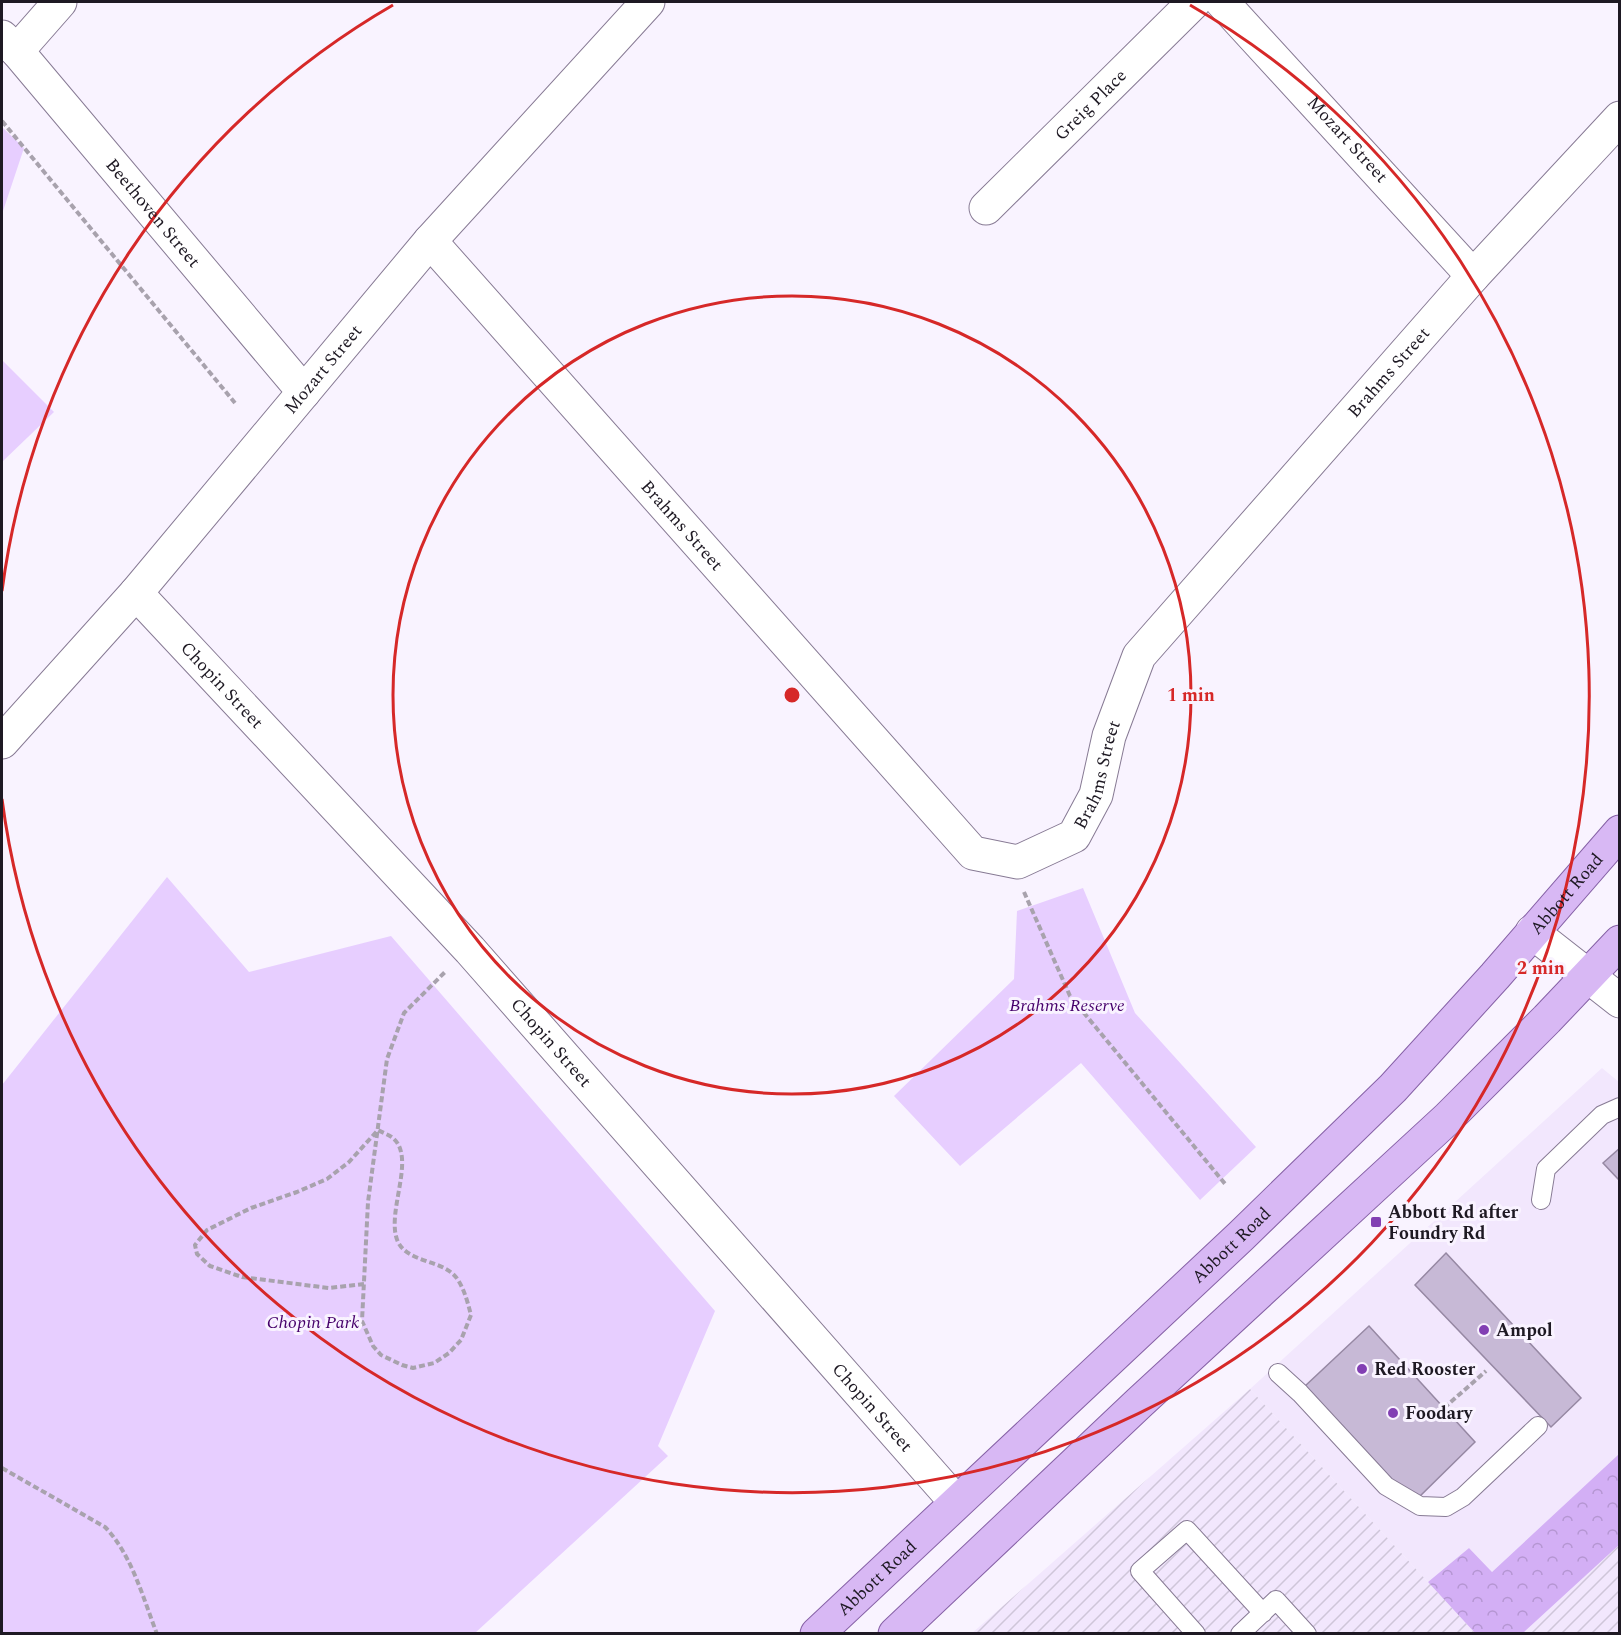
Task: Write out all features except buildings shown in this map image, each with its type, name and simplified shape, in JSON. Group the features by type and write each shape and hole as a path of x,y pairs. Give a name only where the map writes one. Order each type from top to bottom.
{"main road":[{"name":"Abbott Road","path":"817,1634 1241,1236 1393,1088 1495,976 1620,832"},
{"path":"895,1634 1139,1403 1448,1118 1620,942"}],"street":[{"path":"9,44 60,2"},
{"name":"Mozart Street","path":"2,742 136,593 430,241 648,2"},
{"name":"Greig Place","path":"986,208 1194,2"},
{"name":"Mozart Street","path":"1222,2 1473,276"},
{"name":"Beethoven Street","path":"9,44 304,392"},
{"name":"Brahms Street","path":"430,241 973,853 1018,862 1074,836 1096,795 1109,735 1139,656 1473,276 1620,118"},
{"name":"Chopin Street","path":"136,593 470,950 956,1502"},
{"path":"1532,932 1620,1000"}],"lane":[{"path":"1541,1200 1545,1169 1602,1115 1620,1107"},
{"path":"1278,1373 1300,1393 1386,1486 1420,1506 1446,1508 1463,1497 1538,1426"},
{"path":"1196,1634 1140,1571 1187,1530 1263,1613"},
{"path":"1240,1634 1276,1600 1308,1634"}],"path":[{"path":"2,121 235,403"},
{"path":"1018,862 1024,895 1070,996 1226,1185"},
{"path":"378,1130 393,1137 401,1149 395,1222 397,1241 406,1252 440,1266 458,1279 471,1315 461,1340 450,1353 423,1367 413,1368 402,1365 381,1355 372,1346 362,1321 369,1202 378,1130 387,1059 404,1013 432,984"},
{"path":"364,1284 329,1288 242,1277 210,1266 197,1254 195,1245 207,1230 251,1208 327,1179 349,1162 378,1130"},
{"path":"1444,1408 1486,1371"},
{"path":"2,1468 105,1527 118,1540 157,1634"}],"shaded area":[{"path":"1602,1068 1619,1082 1619,1454 1492,1572 1469,1548 1428,1582 1250,1389"},
{"path":"1250,1389 1475,1633 971,1634"},
{"path":"1619,1545 1619,1633 1523,1633"}],"green space":[{"path":"2,127 24,148 2,214"},
{"path":"2,360 54,412 2,462"},
{"name":"Chopin Park","path":"167,877 249,972 391,936 715,1311 658,1446 668,1456 475,1633 2,1633 2,1085"},
{"name":"Brahms Reserve","path":"1083,888 1135,1013 1256,1147 1200,1200 1081,1063 960,1166 894,1096 1014,979 1017,911"},
{"path":"1619,1454 1619,1545 1523,1633 1475,1633 1428,1582 1469,1548 1492,1572"}],"place":[{"name":"Abbott Rd after Foundry Rd","path":"1376,1222"},
{"name":"Ampol","path":"1484,1330"},
{"name":"Red Rooster","path":"1362,1369"},
{"name":"Foodary","path":"1393,1413"}]}
